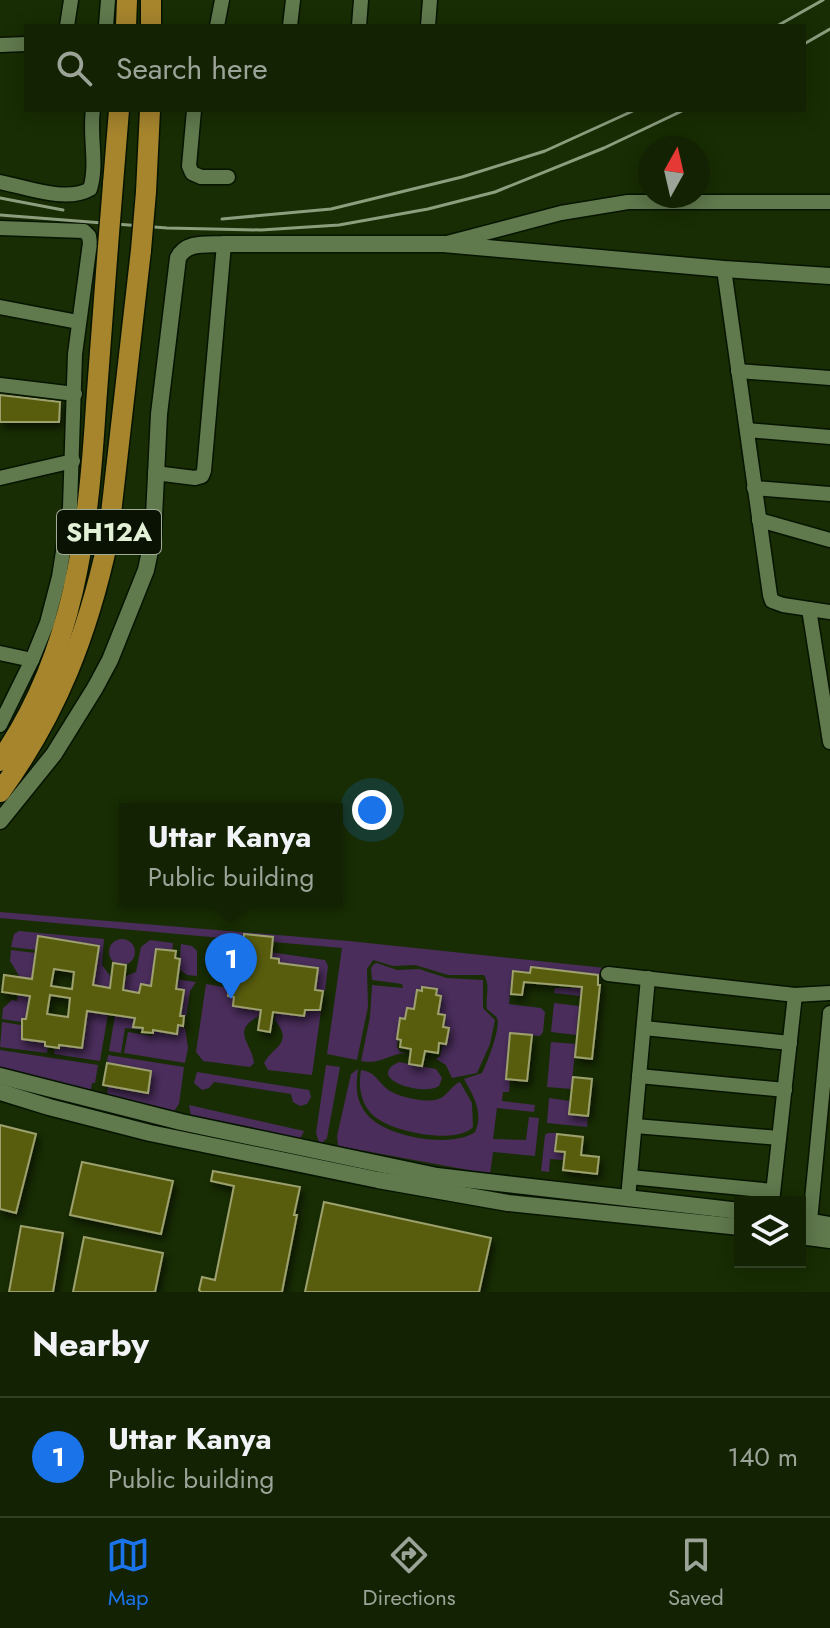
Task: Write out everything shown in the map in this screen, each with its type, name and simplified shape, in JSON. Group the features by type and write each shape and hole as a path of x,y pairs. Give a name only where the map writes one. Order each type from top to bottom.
{"main road":[{"path":"126,24 127,0"},
{"path":"151,0 151,24"},
{"name":"SH12A","path":"0,761 30,711 48,671 79,570 90,487 119,112"},
{"name":"SH12A","path":"0,792 26,754 70,671 99,582 108,540 141,250 150,112"}],"street":[{"path":"67,24 71,0"},
{"path":"106,24 108,0"},
{"path":"217,24 222,0"},
{"path":"290,24 293,0"},
{"path":"359,24 361,0"},
{"path":"428,24 430,0"},
{"path":"0,45 24,44"},
{"path":"0,182 66,195 80,195 90,189 94,177 93,112"},
{"path":"194,112 189,166 192,173 201,177 228,177"},
{"path":"443,244 561,213 628,202 830,202"},
{"path":"0,228 87,233 90,243 75,354 70,507 59,577 47,623 0,723"},
{"path":"155,473 195,478 202,476 204,471 224,244"},
{"path":"0,821 54,754 110,660 150,553 165,348 178,258 182,250 191,246 224,244 443,244 830,276"},
{"path":"724,269 772,601 830,612"},
{"path":"0,307 78,322"},
{"path":"738,371 830,378"},
{"path":"0,385 75,394"},
{"path":"747,430 830,437"},
{"path":"0,478 73,461"},
{"path":"754,488 830,494"},
{"path":"759,520 830,540"},
{"path":"809,609 830,742"},
{"path":"0,653 32,660"},
{"path":"608,974 795,995 830,993"},
{"path":"628,1198 648,978"},
{"path":"630,1177 772,1196 795,995"},
{"path":"806,1212 830,1013"},
{"path":"644,1028 790,1043"},
{"path":"0,1076 244,1144 508,1203 734,1226"},
{"path":"639,1076 785,1090"},
{"path":"0,1092 150,1133 244,1144 437,1176 734,1210"},
{"path":"635,1126 779,1138"},
{"path":"806,1220 830,1225"},
{"path":"806,1237 830,1240"}],"shaded area":[{"path":"0,912 349,941 605,968 604,975 583,973 580,996 554,993 555,988 577,988 578,972 531,967 530,972 512,971 509,1004 541,1008 545,1012 540,1036 510,1034 506,1079 510,1080 509,1092 503,1092 502,1101 535,1105 534,1112 497,1108 493,1139 526,1140 529,1117 539,1118 535,1156 493,1152 490,1174 338,1146 337,1136 351,1074 358,1069 359,1101 374,1121 386,1128 434,1140 450,1140 475,1132 478,1111 464,1079 482,1073 498,1023 497,1017 487,1009 484,975 448,975 415,965 393,966 373,960 367,969 368,1007 357,1060 327,1054 342,948 273,942 273,936 245,934 244,940 0,918"},
{"path":"19,931 104,939 102,965 111,977 110,988 90,990 98,945 39,936 36,950 11,947 14,934"},
{"path":"122,939 131,943 135,952 131,961 122,965 113,961 109,952 113,943"},
{"path":"150,940 173,943 172,951 156,949 153,976 196,982 190,991 186,1017 180,1016 183,990 141,984 138,998 120,990 121,978 136,972 141,947"},
{"path":"181,944 192,946 197,951 197,976 187,975 179,969"},
{"path":"11,950 36,953 32,981 21,979 10,961"},
{"path":"262,951 325,960 328,966 325,991 315,989 318,968 279,963 279,959 262,957"},
{"path":"377,963 397,970 419,969 447,978 483,980 483,1008 495,1020 490,1044 477,1073 452,1078 446,1065 436,1059 440,1056 443,1043 446,1043 449,1028 443,1027 445,1015 438,1014 436,989 423,987 422,991 417,991 414,1009 407,1008 405,1019 400,1019 397,1047 400,1052 407,1053 374,1062 361,1061 370,1017 372,985 403,988 402,984 372,980 371,968"},
{"path":"206,984 229,988 228,996 234,997 233,1006 260,1010 259,1016 250,1022 244,1032 254,1063 250,1067 203,1061 196,1052"},
{"path":"18,994 30,996 26,1019 21,1022 2,1019 3,1008 12,1000 17,1001"},
{"path":"554,1003 579,1006 576,1035 551,1032"},
{"path":"88,1005 108,1014 100,1061 54,1054 55,1047 59,1045 82,1048"},
{"path":"305,1010 321,1011 312,1075 268,1070 264,1063 280,1044 283,1034 275,1020 276,1012 303,1016"},
{"path":"136,1011 134,1027 142,1030 125,1028 121,1053 109,1051 115,1015"},
{"path":"2,1022 21,1025 22,1039 45,1042 47,1053 0,1047"},
{"path":"178,1026 185,1028 188,1048 185,1063 124,1053 128,1032 152,1036 153,1030 176,1034"},
{"path":"551,1042 576,1044 571,1089 547,1087"},
{"path":"0,1050 98,1065 95,1083 92,1083 90,1094 0,1069"},
{"path":"108,1055 184,1067 179,1104 174,1111 107,1097 108,1086 148,1092 151,1071 107,1063"},
{"path":"399,1062 436,1069 442,1078 439,1086 421,1089 392,1080 388,1074 390,1068"},
{"path":"326,1065 340,1067 327,1138 320,1145 316,1133"},
{"path":"361,1070 372,1074 390,1091 416,1099 439,1099 460,1082 472,1103 473,1127 465,1132 439,1136 409,1132 384,1122 370,1112 364,1102 360,1090"},
{"path":"197,1072 309,1090 311,1097 307,1104 300,1106 293,1102 291,1094 214,1082 202,1090 194,1083"},
{"path":"549,1098 570,1101 569,1114 588,1117 587,1127 547,1123"},
{"path":"189,1105 304,1131 300,1139 191,1116"},
{"path":"557,1133 555,1152 563,1153 563,1160 550,1159 549,1172 541,1171 545,1135"}],"building":[{"path":"0,395 60,402 59,422 0,422"},
{"path":"244,934 273,937 271,958 279,959 279,963 318,968 315,990 323,991 320,1010 305,1010 304,1016 273,1012 270,1032 258,1030 261,1010 233,1006 234,997 228,996 235,950 243,951"},
{"path":"38,936 99,946 93,985 110,988 113,963 126,965 123,990 139,993 141,984 151,986 156,949 176,951 175,958 180,959 176,989 184,990 180,1016 184,1016 183,1026 178,1025 177,1034 153,1030 153,1033 142,1032 143,1028 133,1027 135,1018 87,1011 82,1048 45,1046 45,1042 22,1039 22,1019 26,1019 30,996 2,992 4,975 32,979","holes":["54,969 74,972 72,989 51,986","50,995 70,998 68,1017 47,1014"]},
{"path":"531,967 598,975 600,985 592,1059 575,1057 582,987 524,982 522,995 511,994 513,971 530,973"},
{"path":"422,987 437,989 436,995 441,996 438,1014 445,1015 443,1027 449,1028 446,1044 439,1043 438,1053 425,1051 422,1066 409,1064 411,1049 400,1047 401,1040 397,1039 400,1018 405,1019 407,1008 414,1009 417,990 422,991"},
{"path":"510,1033 532,1035 527,1081 506,1079"},
{"path":"107,1063 151,1071 148,1093 103,1085"},
{"path":"573,1077 592,1079 588,1116 569,1114"},
{"path":"0,1125 36,1134 16,1213 0,1209"},
{"path":"557,1134 583,1137 581,1155 599,1157 597,1174 563,1170 565,1152 555,1151"},
{"path":"82,1162 173,1181 161,1234 70,1215"},
{"path":"213,1171 300,1187 282,1292 199,1290 202,1277 215,1280 234,1186 211,1181"},
{"path":"324,1202 491,1238 479,1292 305,1292"},
{"path":"21,1226 63,1233 53,1292 9,1292"},
{"path":"84,1237 163,1253 155,1292 73,1292"}],"railway":[{"path":"781,24 823,0"},
{"path":"806,43 830,29"},
{"path":"222,219 331,209 462,177 545,151 631,112"},
{"path":"0,215 167,228 261,230 339,225 428,209 495,192 604,148 680,112"},
{"path":"0,198 63,210"}],"place":[{"name":"Uttar Kanya","path":"231,999"}]}
